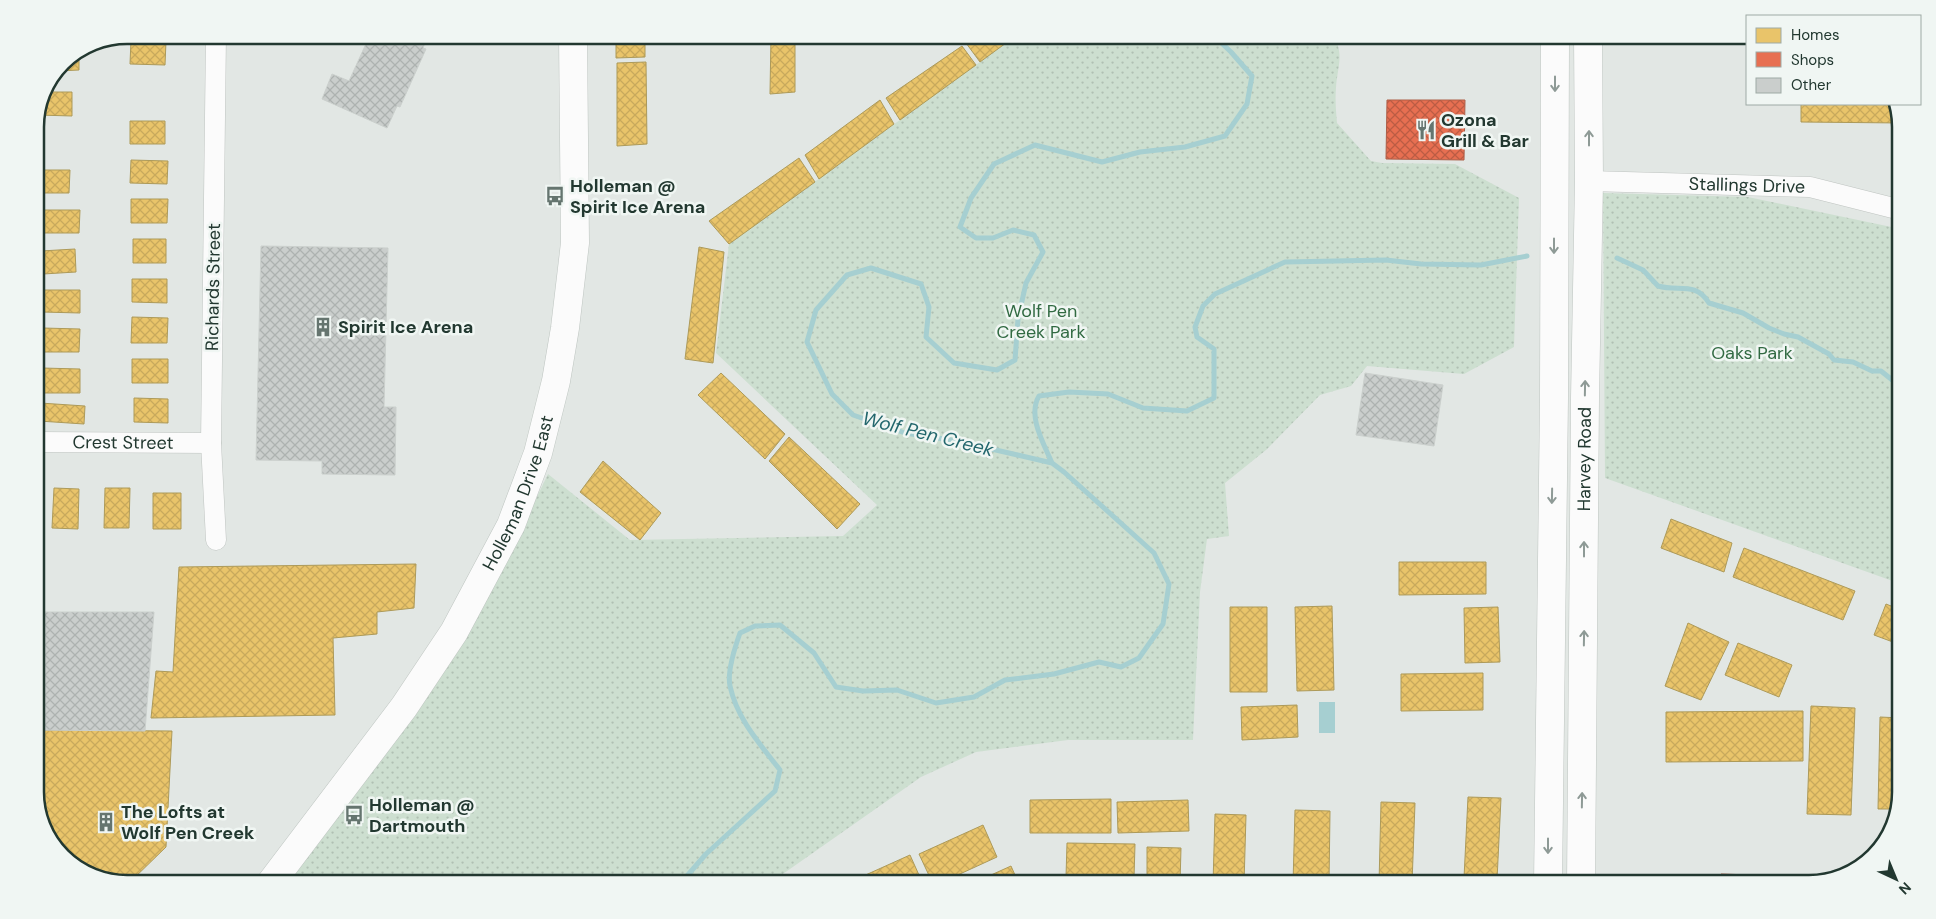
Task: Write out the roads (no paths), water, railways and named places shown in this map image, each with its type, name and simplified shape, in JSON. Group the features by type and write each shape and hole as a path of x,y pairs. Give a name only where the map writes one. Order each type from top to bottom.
{"main road":[{"name":"Holleman Drive East","path":"277,875 404,707 454,632 511,524 538,453 556,381 565,328 575,243 573,44"},
{"name":"Harvey Road","path":"1548,875 1554,398 1555,44"},
{"name":"Harvey Road","path":"1581,875 1589,181 1588,44"},
{"path":"1554,398 1564,399 1568,402 1570,410 1569,477 1584,507"},
{"path":"1549,725 1565,743 1564,830 1573,838 1581,840"}],"street":[{"name":"Richards Street","path":"216,44 211,444 216,540"},
{"name":"Stallings Drive","path":"1589,181 1810,187 1892,208"},
{"name":"Crest Street","path":"44,442 211,444"}],"water":[{"path":"1319,702 1335,702 1335,733 1319,733"}],"waterway":[{"name":"Wolf Pen Creek","path":"688,875 706,854 775,791 780,770 757,741 733,698 729,680 734,652 740,633 755,626 780,625 814,653 836,687 863,691 897,690 936,703 974,697 1005,680 1054,674 1099,662 1121,667 1139,658 1163,624 1169,584 1154,553 1064,472 1052,463 957,441 905,433 853,415 832,394 807,342 816,310 847,275 871,268 921,284 929,307 926,337 954,363 997,370 1015,360 1018,319 1026,283 1043,252 1034,235 1013,230 993,238 976,238 960,227 971,198 994,164 1035,145 1102,162 1140,152 1185,147 1225,136 1247,104 1252,76 1223,44"},
{"path":"1052,463 1041,439 1036,421 1035,412 1039,396 1069,392 1108,394 1143,408 1187,411 1214,398 1214,349 1197,337 1195,327 1203,306 1215,294 1285,262 1386,260 1421,264 1481,265 1527,256"},
{"path":"1617,258 1643,270 1658,286 1686,288 1698,292 1709,303 1743,313 1769,328 1798,337 1829,354 1834,360 1853,362 1872,371 1881,371 1892,380"}],"place":[{"name":"Ozona Grill & Bar","path":"1426,130"},
{"name":"Holleman @ Spirit Ice Arena","path":"555,196"},
{"name":"Spirit Ice Arena","path":"323,327"},
{"name":"Holleman @ Dartmouth","path":"354,815"},
{"name":"The Lofts at Wolf Pen Creek","path":"106,822"}],"park label":[{"name":"Wolf Pen Creek Park","path":"1041,321"},
{"name":"Oaks Park","path":"1752,353"}]}
